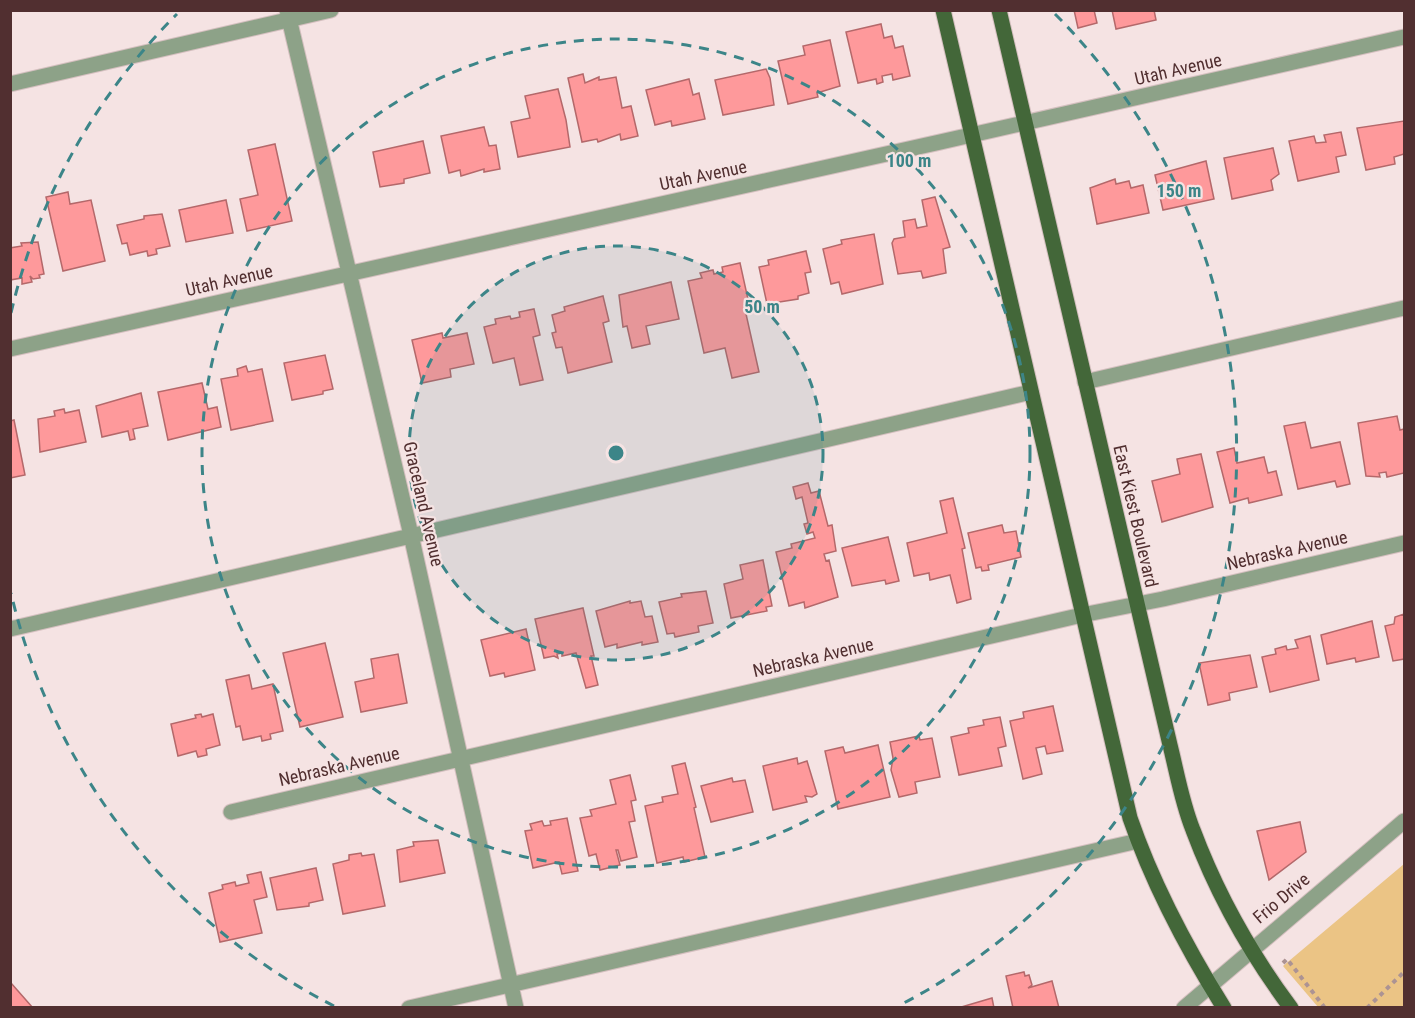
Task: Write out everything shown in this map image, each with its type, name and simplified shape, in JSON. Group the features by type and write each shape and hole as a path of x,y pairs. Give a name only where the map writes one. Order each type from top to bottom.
{"main road":[{"path":"943,10 1118,770 1138,841 1168,911 1224,1008"},
{"name":"East Kiest Boulevard","path":"999,10 1170,745 1192,828 1221,895 1251,950 1291,1008"}],"street":[{"path":"10,84 288,15 332,10"},
{"name":"Graceland Avenue","path":"288,15 411,535 516,1008"},
{"name":"Utah Avenue","path":"10,349 1404,38"},
{"path":"1085,382 1404,308"},
{"path":"10,629 1031,392"},
{"name":"Nebraska Avenue","path":"231,812 1404,543"},
{"name":"Frio Drive","path":"1184,1008 1404,820"},
{"path":"409,1008 510,983 1138,841"}],"path":[{"path":"1287,959 1324,1008"},
{"path":"1367,1008 1404,972"}],"shaded area":[{"path":"1404,864 1404,1007 1318,1007 1283,966"}],"building":[{"path":"1074,10 1094,10 1097,23 1078,28"},
{"path":"1112,10 1154,10 1156,20 1116,29"},
{"path":"881,24 884,38 892,36 895,48 903,46 910,76 893,80 892,74 882,76 883,82 877,84 876,79 858,83 846,32"},
{"path":"830,40 840,86 817,93 818,97 788,104 778,61 805,55 803,46"},
{"path":"766,69 770,78 774,105 723,115 715,80"},
{"path":"583,74 585,83 599,77 599,80 616,77 622,108 631,106 638,136 621,140 620,134 598,142 597,139 582,142 568,78"},
{"path":"689,79 693,95 699,93 705,119 672,126 671,121 655,125 646,90"},
{"path":"558,89 570,147 518,157 511,122 530,118 525,96"},
{"path":"1404,121 1404,154 1394,157 1395,164 1366,170 1357,128"},
{"path":"484,127 489,146 496,145 500,169 484,172 484,169 461,176 460,170 449,173 441,136"},
{"path":"1341,132 1346,155 1336,157 1339,172 1298,181 1289,141 1314,136 1316,143 1326,142 1324,135"},
{"path":"423,141 430,173 404,179 404,183 380,187 373,152"},
{"path":"275,144 292,221 247,231 240,199 258,195 248,150"},
{"path":"1273,148 1279,174 1271,180 1273,190 1232,199 1224,158"},
{"path":"1206,161 1214,199 1163,210 1155,175"},
{"path":"1115,179 1116,184 1129,181 1131,188 1143,185 1149,213 1097,224 1090,188"},
{"path":"68,192 70,204 91,200 105,261 63,271 46,197"},
{"path":"935,197 950,247 943,249 946,273 923,278 921,271 898,274 892,243 894,239 905,237 903,221 915,219 917,228 927,226 922,200"},
{"path":"226,200 233,233 186,242 179,210"},
{"path":"162,214 170,246 156,249 157,254 148,256 147,251 130,255 127,243 122,244 117,225 144,219 144,216"},
{"path":"874,234 883,284 842,294 839,282 831,284 823,249 842,244 841,240"},
{"path":"38,242 44,274 39,275 40,278 33,279 30,276 32,282 22,284 22,278 10,280 10,248 22,246 21,243"},
{"path":"806,251 811,272 805,273 809,293 798,296 798,299 767,304 759,267 769,265 768,260"},
{"path":"740,263 749,304 744,305 759,372 732,378 725,348 704,353 688,281 702,278 700,273 713,270 714,274 723,272 722,267"},
{"path":"671,282 679,319 646,326 650,344 632,348 627,326 623,327 619,295"},
{"path":"603,296 609,321 603,323 612,362 568,373 562,347 556,348 552,333 556,332 552,315 565,311 564,307"},
{"path":"534,309 540,335 533,337 543,380 520,385 514,358 493,363 484,327 496,324 495,319 520,317 519,312"},
{"path":"442,333 443,338 467,333 474,364 450,369 451,377 422,383 412,340"},
{"path":"325,355 333,389 323,391 323,394 292,400 284,363"},
{"path":"246,366 248,372 262,369 273,421 231,430 221,379 238,376 237,369"},
{"path":"202,383 208,409 217,407 221,427 168,440 158,392"},
{"path":"141,393 148,426 133,429 135,439 130,440 128,431 102,437 96,406"},
{"path":"64,409 65,413 79,410 86,442 40,452 38,419 55,416 54,411"},
{"path":"1397,416 1400,430 1404,429 1404,473 1387,477 1386,472 1379,473 1380,477 1366,476 1358,423"},
{"path":"14,420 25,475 10,478 10,421"},
{"path":"1305,422 1311,448 1340,442 1350,484 1337,487 1335,481 1298,489 1284,426"},
{"path":"1234,448 1237,463 1264,457 1268,473 1276,471 1282,495 1249,503 1248,498 1230,503 1217,452"},
{"path":"1201,454 1213,507 1162,522 1152,481 1180,474 1177,459"},
{"path":"808,483 811,493 819,491 828,526 832,525 836,551 824,554 826,561 829,560 838,597 805,608 804,602 789,606 776,552 792,548 791,544 815,538 813,532 807,534 804,524 808,523 802,497 796,499 793,487"},
{"path":"953,498 965,548 962,549 971,599 957,603 950,575 930,580 929,573 914,576 907,543 947,533 940,501"},
{"path":"1002,525 1004,533 1016,531 1021,557 988,565 989,570 982,571 981,567 976,568 968,533"},
{"path":"888,537 899,581 886,584 885,580 852,586 842,548"},
{"path":"763,560 772,606 766,607 767,611 731,618 724,584 743,579 740,565"},
{"path":"706,591 713,623 698,626 699,632 675,637 674,633 667,634 659,602 682,597 681,594"},
{"path":"630,601 630,603 641,601 645,617 652,616 658,642 642,645 642,642 617,648 617,644 605,647 596,611"},
{"path":"583,608 598,685 586,688 576,653 562,656 562,653 557,654 558,658 554,656 544,658 535,619"},
{"path":"1404,614 1404,659 1393,661 1385,626 1394,624 1395,617"},
{"path":"1372,621 1379,657 1356,662 1355,658 1327,664 1321,635"},
{"path":"526,629 535,670 505,677 504,673 490,676 481,640"},
{"path":"1310,636 1319,680 1270,692 1262,657 1276,654 1275,649 1286,646 1287,650 1298,648 1295,640"},
{"path":"325,643 343,717 300,727 283,653"},
{"path":"398,654 407,703 361,712 355,682 374,678 371,659"},
{"path":"1250,655 1257,687 1229,693 1230,700 1208,705 1199,663"},
{"path":"249,675 252,689 273,684 283,731 270,734 271,739 262,741 261,736 243,740 240,726 236,727 226,680"},
{"path":"1053,706 1063,751 1047,754 1045,746 1036,748 1042,774 1023,779 1010,721 1024,718 1023,712"},
{"path":"201,714 202,717 213,714 220,745 206,749 207,755 198,757 196,751 178,756 171,724 196,718 195,715"},
{"path":"1000,717 1006,746 998,748 1002,766 959,775 951,737 969,733 968,728 984,725 983,720"},
{"path":"919,736 920,740 932,738 940,777 915,782 917,793 899,797 891,770 893,758 890,742"},
{"path":"878,745 890,797 838,809 825,751 843,747 845,753"},
{"path":"797,758 798,764 807,761 817,794 812,797 805,796 807,802 773,810 763,766"},
{"path":"685,763 705,857 684,862 683,857 657,863 645,806 663,802 662,797 678,794 672,766"},
{"path":"630,775 636,800 631,801 635,821 629,822 637,857 621,861 618,850 616,850 620,865 600,870 596,854 589,856 580,818 592,816 590,810 616,804 610,780"},
{"path":"732,778 733,782 745,780 753,812 711,822 701,786"},
{"path":"567,818 578,871 562,874 559,862 533,868 525,831 532,830 530,824 542,821 544,826 551,825 550,821"},
{"path":"1300,822 1306,852 1269,880 1257,831"},
{"path":"438,840 445,873 400,882 397,850 414,846 413,842"},
{"path":"361,853 362,856 374,854 385,906 343,914 333,864 349,860 349,855"},
{"path":"316,868 323,900 309,903 309,906 277,910 270,878"},
{"path":"261,872 267,897 254,900 262,933 220,942 209,893 223,889 222,885 235,882 236,886 249,883 247,875"},
{"path":"1024,972 1025,976 1029,975 1032,985 1028,988 1052,981 1059,1008 1013,1008 1006,976"},
{"path":"11,983 33,1008 10,1008"},
{"path":"992,998 994,1008 958,1008"}]}
